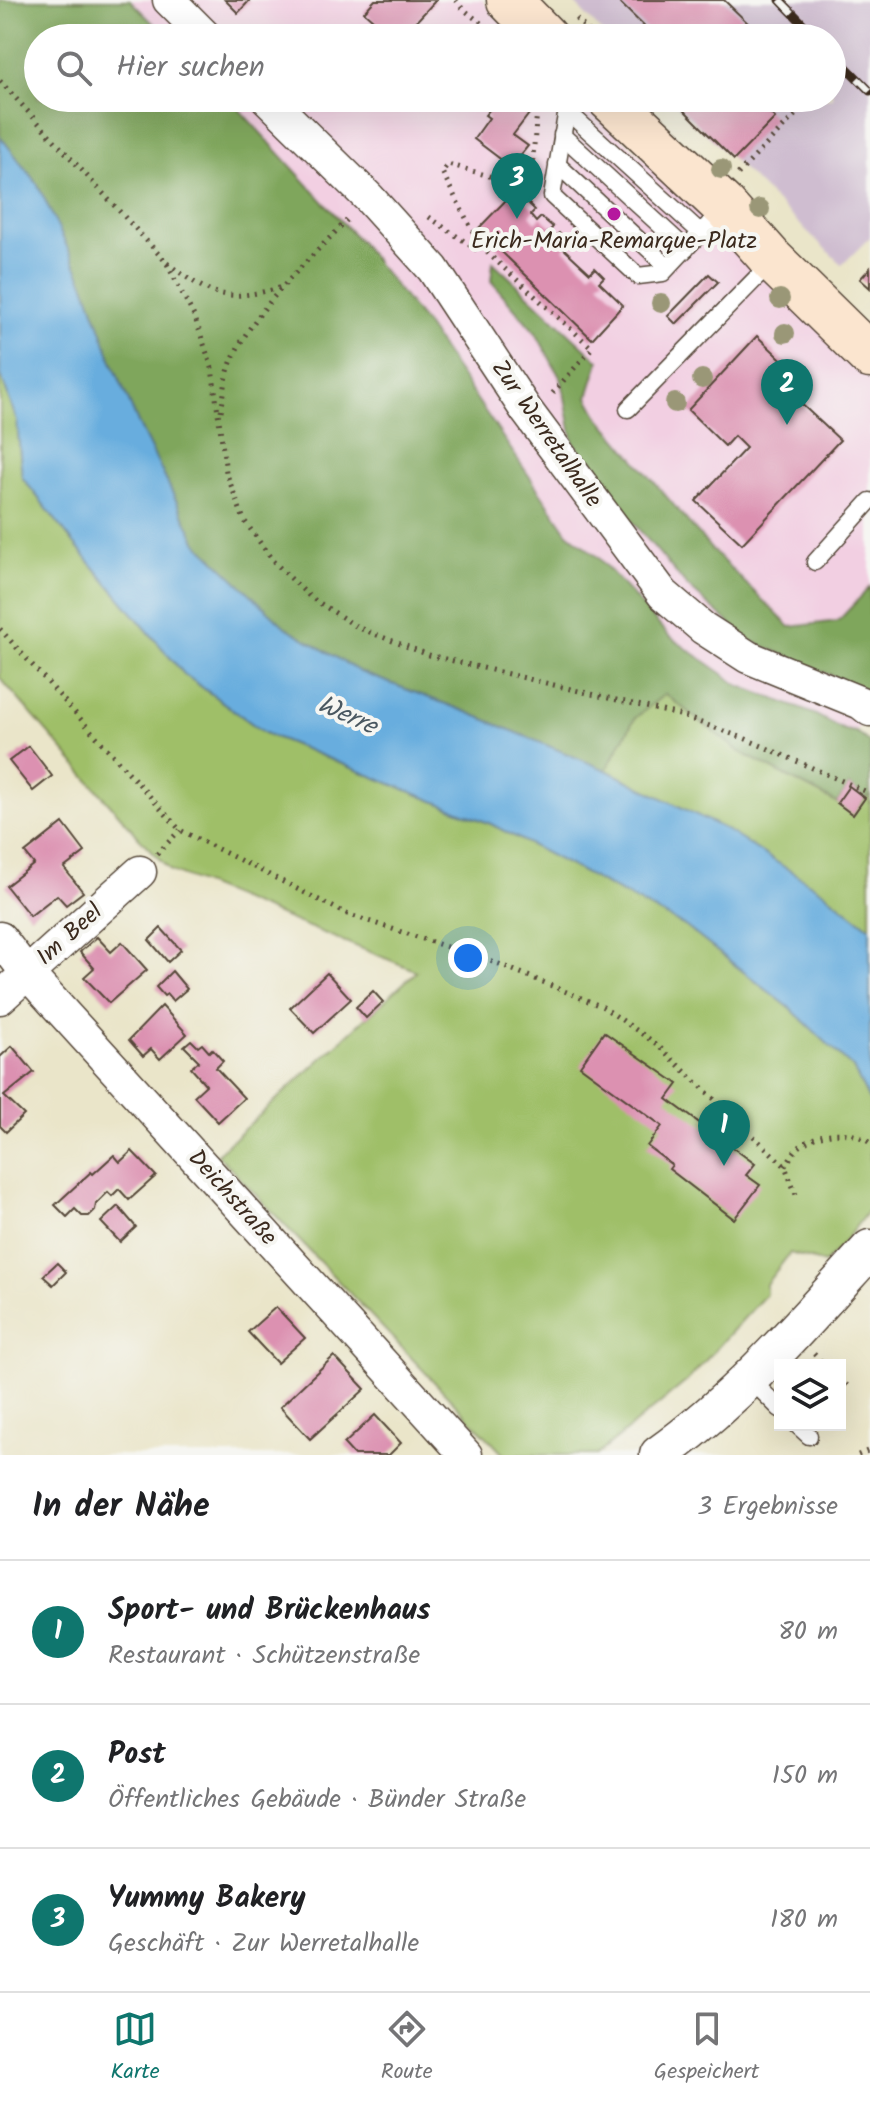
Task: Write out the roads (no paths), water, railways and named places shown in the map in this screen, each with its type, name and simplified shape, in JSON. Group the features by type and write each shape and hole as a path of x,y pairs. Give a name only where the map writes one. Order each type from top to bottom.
{"main road":[{"path":"513,1 552,24"},
{"path":"624,112 721,205 870,356"}],"street":[{"path":"169,0 193,24"},
{"name":"Zur Werretalhalle","path":"281,112 369,198 433,269 526,410 663,594 703,628 748,657 867,703"},
{"name":"Im Beel","path":"0,998 140,872"},
{"name":"Deichstraße","path":"0,938 27,973 466,1455"},
{"path":"659,1455 697,1428 751,1380 870,1249"}],"lane":[{"path":"566,112 552,196 638,276 663,273 721,205 580,112"},
{"path":"562,135 686,249"},
{"path":"557,164 668,267"},
{"path":"628,409 773,261"},
{"path":"815,562 870,501"},
{"path":"751,1380 774,1403"}],"water":[{"name":"Werre","path":"0,136 38,185 85,285 138,423 197,543 284,626 360,672 467,712 606,770 723,828 822,891 870,928 870,1102 853,1068 790,1008 685,926 491,824 265,733 184,674 22,477 17,421 0,373"}],"railway":[{"path":"780,0 803,24"},
{"path":"846,67 870,91"}],"place":[{"name":"Erich-Maria-Remarque-Platz","path":"614,214"},
{"name":"Yummy Bakery","path":"517,219"},
{"name":"Post","path":"787,425"},
{"name":"Sport- und Brückenhaus","path":"724,1166"}]}
